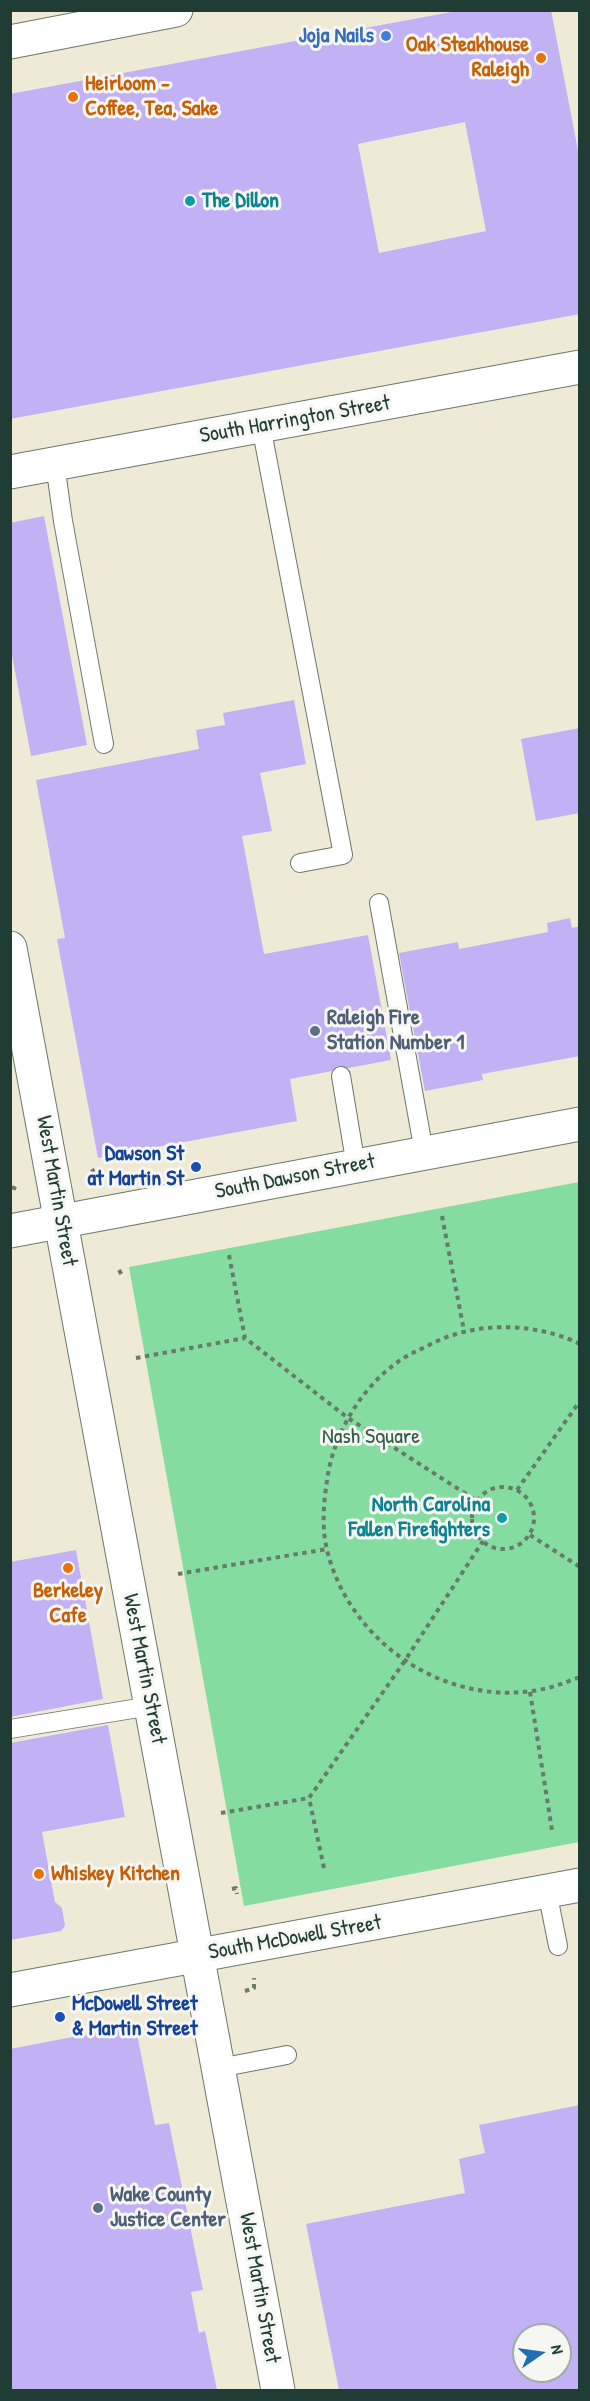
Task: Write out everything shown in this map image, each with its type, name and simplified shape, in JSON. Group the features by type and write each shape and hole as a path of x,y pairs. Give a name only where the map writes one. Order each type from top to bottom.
{"street":[{"path":"10,42 176,10"},
{"name":"South Harrington Street","path":"10,472 579,367"},
{"name":"West Martin Street","path":"10,948 278,2391"},
{"name":"South Dawson Street","path":"10,1231 579,1124"},
{"name":"South McDowell Street","path":"10,1990 579,1885"}],"lane":[{"path":"261,426 343,855 300,863"},
{"path":"55,464 63,521 105,744"},
{"path":"379,903 424,1152"},
{"path":"341,1076 356,1166"},
{"path":"10,1729 151,1706"},
{"path":"547,1891 558,1946"},
{"path":"219,2068 287,2055"}],"path":[{"path":"92,1169 97,1178"},
{"path":"12,1187 18,1190"},
{"path":"442,1216 464,1331"},
{"path":"229,1255 245,1338 348,1418 477,1501"},
{"path":"119,1270 123,1277"},
{"path":"579,1344 561,1335 505,1326 464,1331 447,1336 400,1360 379,1377 348,1418 332,1452 323,1504 327,1549 342,1590 374,1636 404,1662 450,1684 493,1693 530,1692 579,1677"},
{"path":"136,1358 245,1338"},
{"path":"517,1490 579,1401"},
{"path":"499,1487 517,1490 532,1504 535,1515 530,1535 522,1543 512,1548 502,1549 483,1541 472,1522 477,1501 490,1489 499,1487"},
{"path":"530,1535 579,1567"},
{"path":"221,1814 309,1798 404,1662 483,1541"},
{"path":"178,1574 327,1549"},
{"path":"530,1692 552,1830"},
{"path":"309,1798 324,1868"},
{"path":"232,1889 236,1888 237,1894"},
{"path":"245,1991 254,1989"}],"green space":[{"name":"Nash Square","path":"579,1182 579,1842 244,1906 129,1267"}],"building":[{"name":"The Dillon","path":"462,10 551,10 580,161 580,314 10,419 10,94","holes":["465,122 486,231 379,253 358,144"]},
{"path":"44,516 87,745 31,756 10,645 10,523"},
{"path":"294,700 306,764 260,773 272,831 242,836 264,954 368,935 391,1060 290,1079 297,1121 98,1158 57,939 65,938 36,780 199,749 196,730 225,725 223,713"},
{"path":"580,728 580,813 536,821 521,739"},
{"path":"570,918 572,928 580,926 580,1056 482,1074 483,1080 425,1091 399,953 458,942 459,949 548,932 547,923"},
{"path":"76,1550 103,1699 10,1717 10,1562"},
{"path":"108,1725 125,1817 42,1832 55,1902 62,1908 65,1926 61,1931 10,1940 10,1743"},
{"name":"Wake County Justice Center","path":"120,2028 122,2037 137,2034 155,2125 169,2123 203,2290 191,2292 199,2333 205,2331 217,2390 10,2390 10,2049"},
{"path":"580,2105 580,2390 339,2390 306,2224 465,2193 459,2159 485,2153 479,2125"}],"place":[{"name":"Joja Nails","path":"386,36"},
{"name":"Oak Steakhouse Raleigh","path":"541,58"},
{"name":"Heirloom - Coffee, Tea, Sake","path":"73,97"},
{"name":"The Dillon","path":"190,201"},
{"name":"Raleigh Fire Station Number 1","path":"315,1031"},
{"name":"Dawson St at Martin St","path":"196,1167"},
{"name":"North Carolina Fallen Firefighters","path":"502,1518"},
{"name":"Berkeley Cafe","path":"68,1568"},
{"name":"Whiskey Kitchen","path":"39,1874"},
{"name":"McDowell Street & Martin Street","path":"60,2017"},
{"name":"Wake County Justice Center","path":"98,2208"}]}
